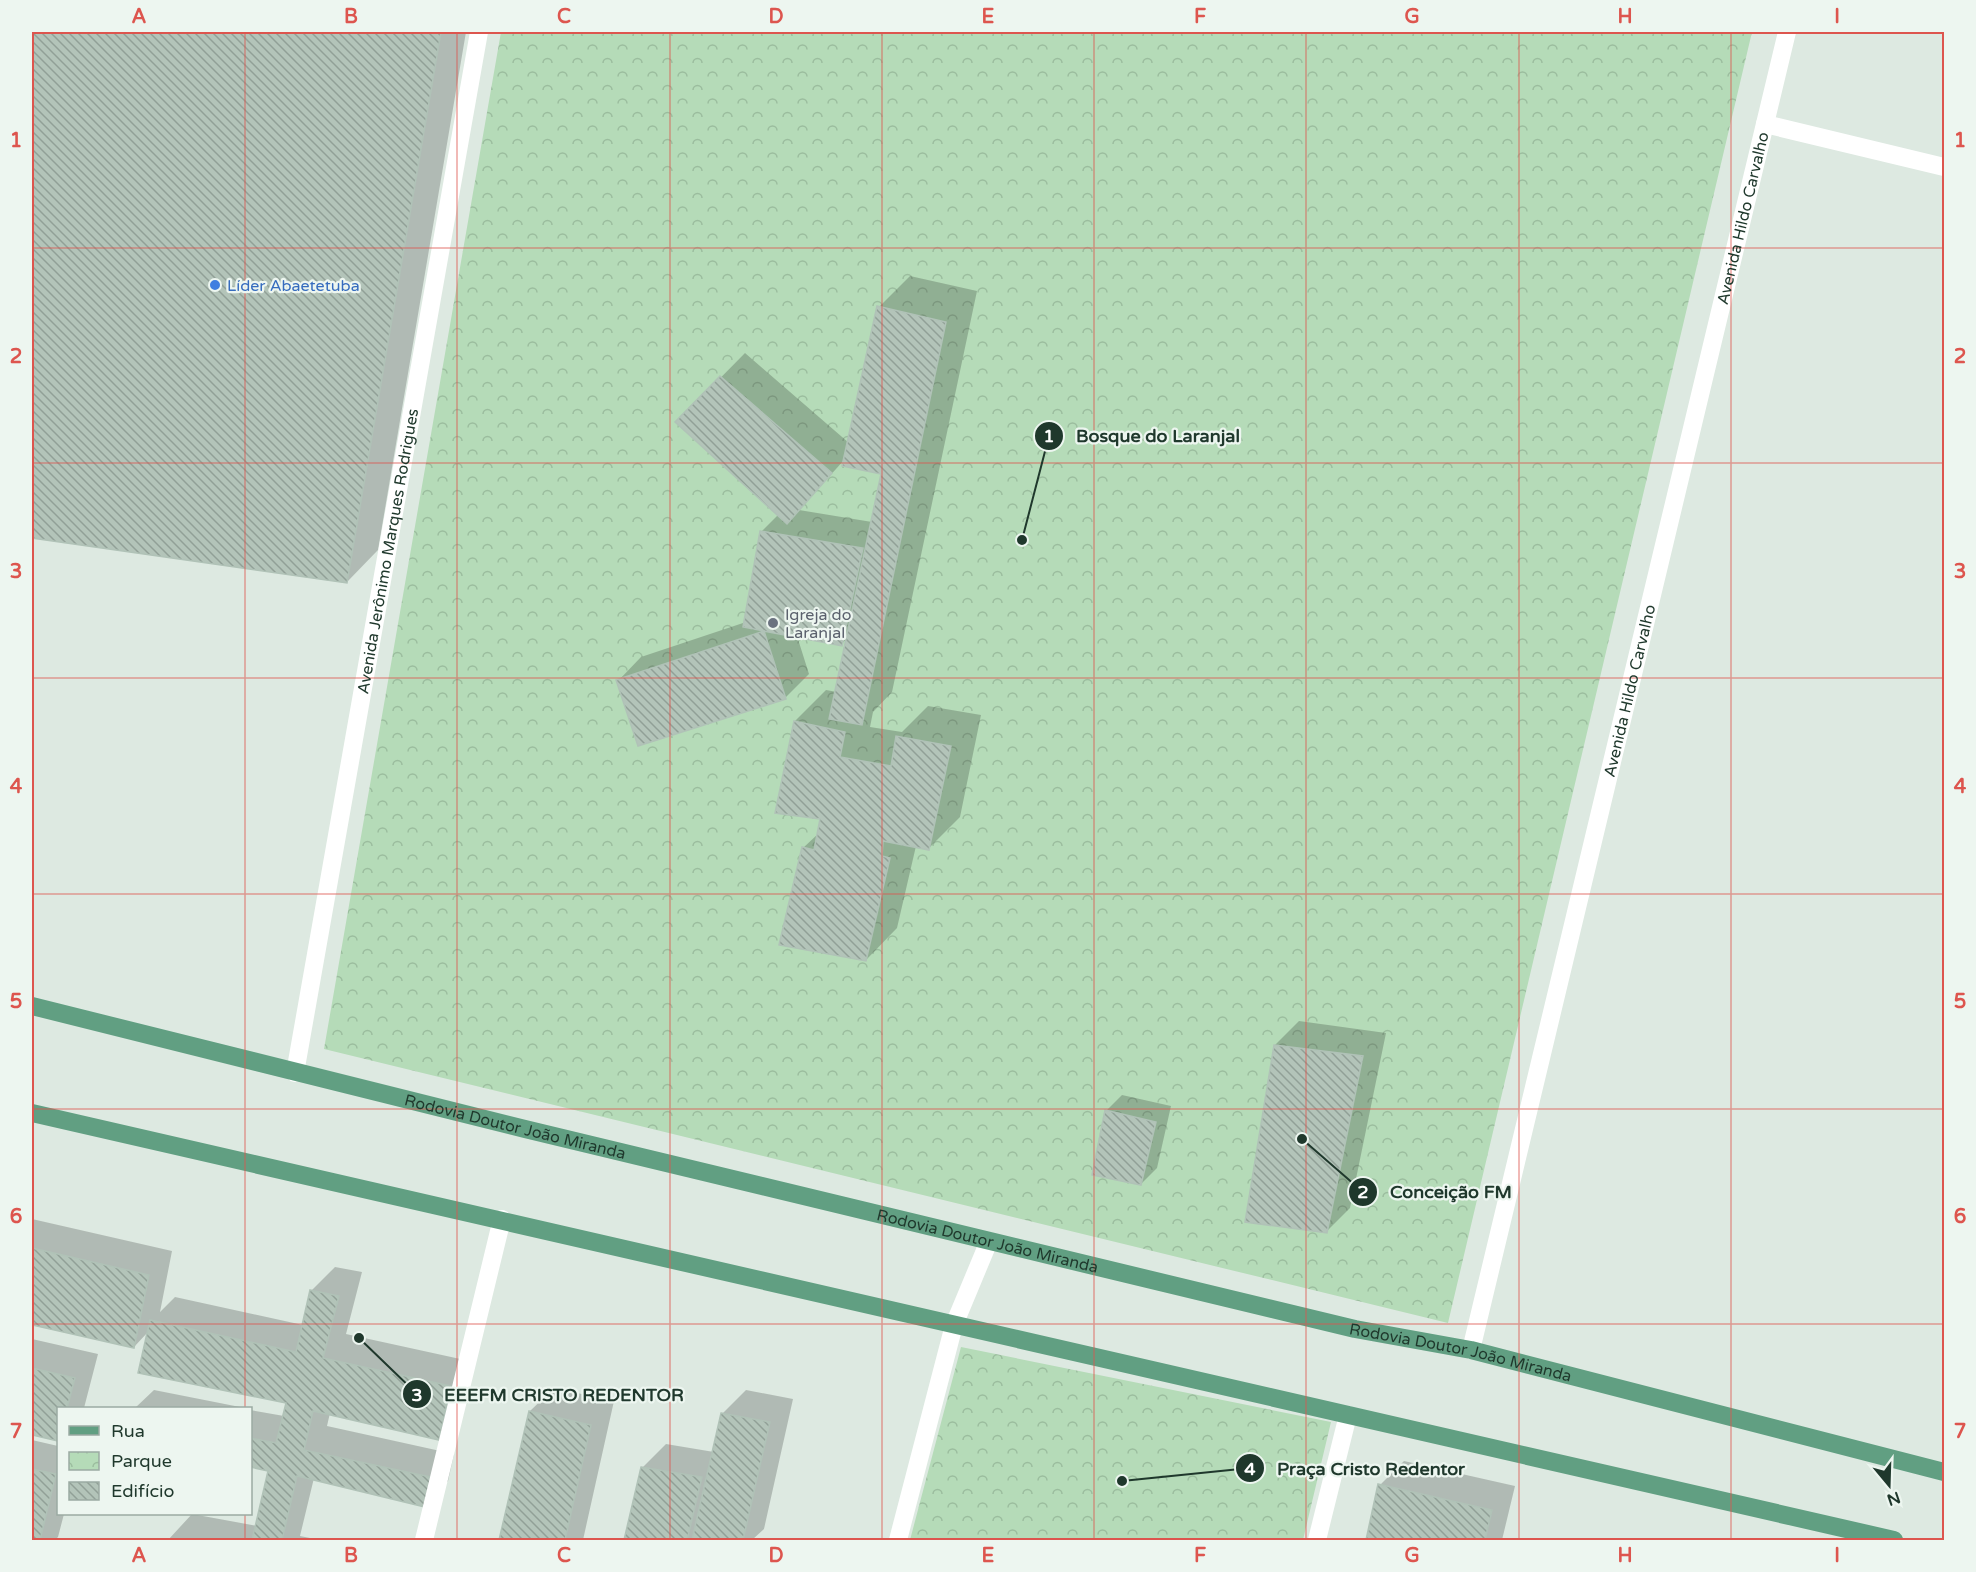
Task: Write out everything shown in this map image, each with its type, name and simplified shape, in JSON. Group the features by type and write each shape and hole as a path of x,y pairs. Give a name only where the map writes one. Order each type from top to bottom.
{"main road":[{"name":"Rodovia Doutor João Miranda","path":"32,1006 295,1073 1355,1329 1471,1350 1944,1472"},
{"path":"32,1113 1348,1414 1456,1442 1894,1540"}],"street":[{"name":"Avenida Jerônimo Marques Rodrigues","path":"295,1073 479,32"},
{"name":"Avenida Hildo Carvalho","path":"1471,1350 1787,32"},
{"path":"1765,124 1944,167"},
{"path":"424,1540 502,1219"},
{"path":"898,1540 954,1325 989,1241"},
{"path":"1317,1540 1348,1414"}],"green space":[{"path":"501,32 1752,32 1448,1323 324,1049"},
{"path":"961,1347 1331,1422 1303,1540 910,1540"}],"building":[{"name":"Líder Abaetetuba","path":"32,32 441,32 347,583 32,538"},
{"path":"877,306 946,322 862,725 829,719 881,474 842,466"},
{"path":"720,376 832,473 787,524 675,422"},
{"path":"760,531 863,548 842,646 743,627"},
{"path":"764,631 786,699 638,746 616,680"},
{"path":"794,721 845,732 840,757 891,766 896,736 951,746 929,850 883,841 882,856 890,858 866,961 779,945 802,847 814,850 820,819 775,813"},
{"path":"1274,1045 1363,1056 1327,1233 1245,1222"},
{"path":"1105,1110 1156,1122 1141,1185 1092,1175"},
{"path":"32,1248 149,1275 134,1348 32,1325"},
{"path":"310,1290 339,1296 323,1358 451,1386 439,1440 313,1411 304,1450 431,1477 425,1507 297,1476 282,1540 252,1540 268,1471 252,1467 252,1438 276,1443 286,1403 138,1373 150,1320 296,1352"},
{"path":"32,1368 75,1378 67,1407 57,1407 57,1441 32,1435"},
{"path":"529,1411 591,1425 565,1540 499,1540"},
{"path":"721,1413 770,1422 743,1540 692,1540"},
{"path":"641,1467 702,1477 687,1540 624,1540"},
{"path":"32,1469 56,1474 40,1540 32,1540"},
{"path":"1378,1484 1492,1510 1485,1540 1366,1540"}],"place":[{"name":"Líder Abaetetuba","path":"215,285"},
{"name":"Bosque do Laranjal","path":"1022,540"},
{"name":"Igreja do Laranjal","path":"773,623"},
{"name":"Conceição FM","path":"1302,1139"},
{"name":"EEEFM CRISTO REDENTOR","path":"359,1338"},
{"name":"Praça Cristo Redentor","path":"1122,1481"}]}
